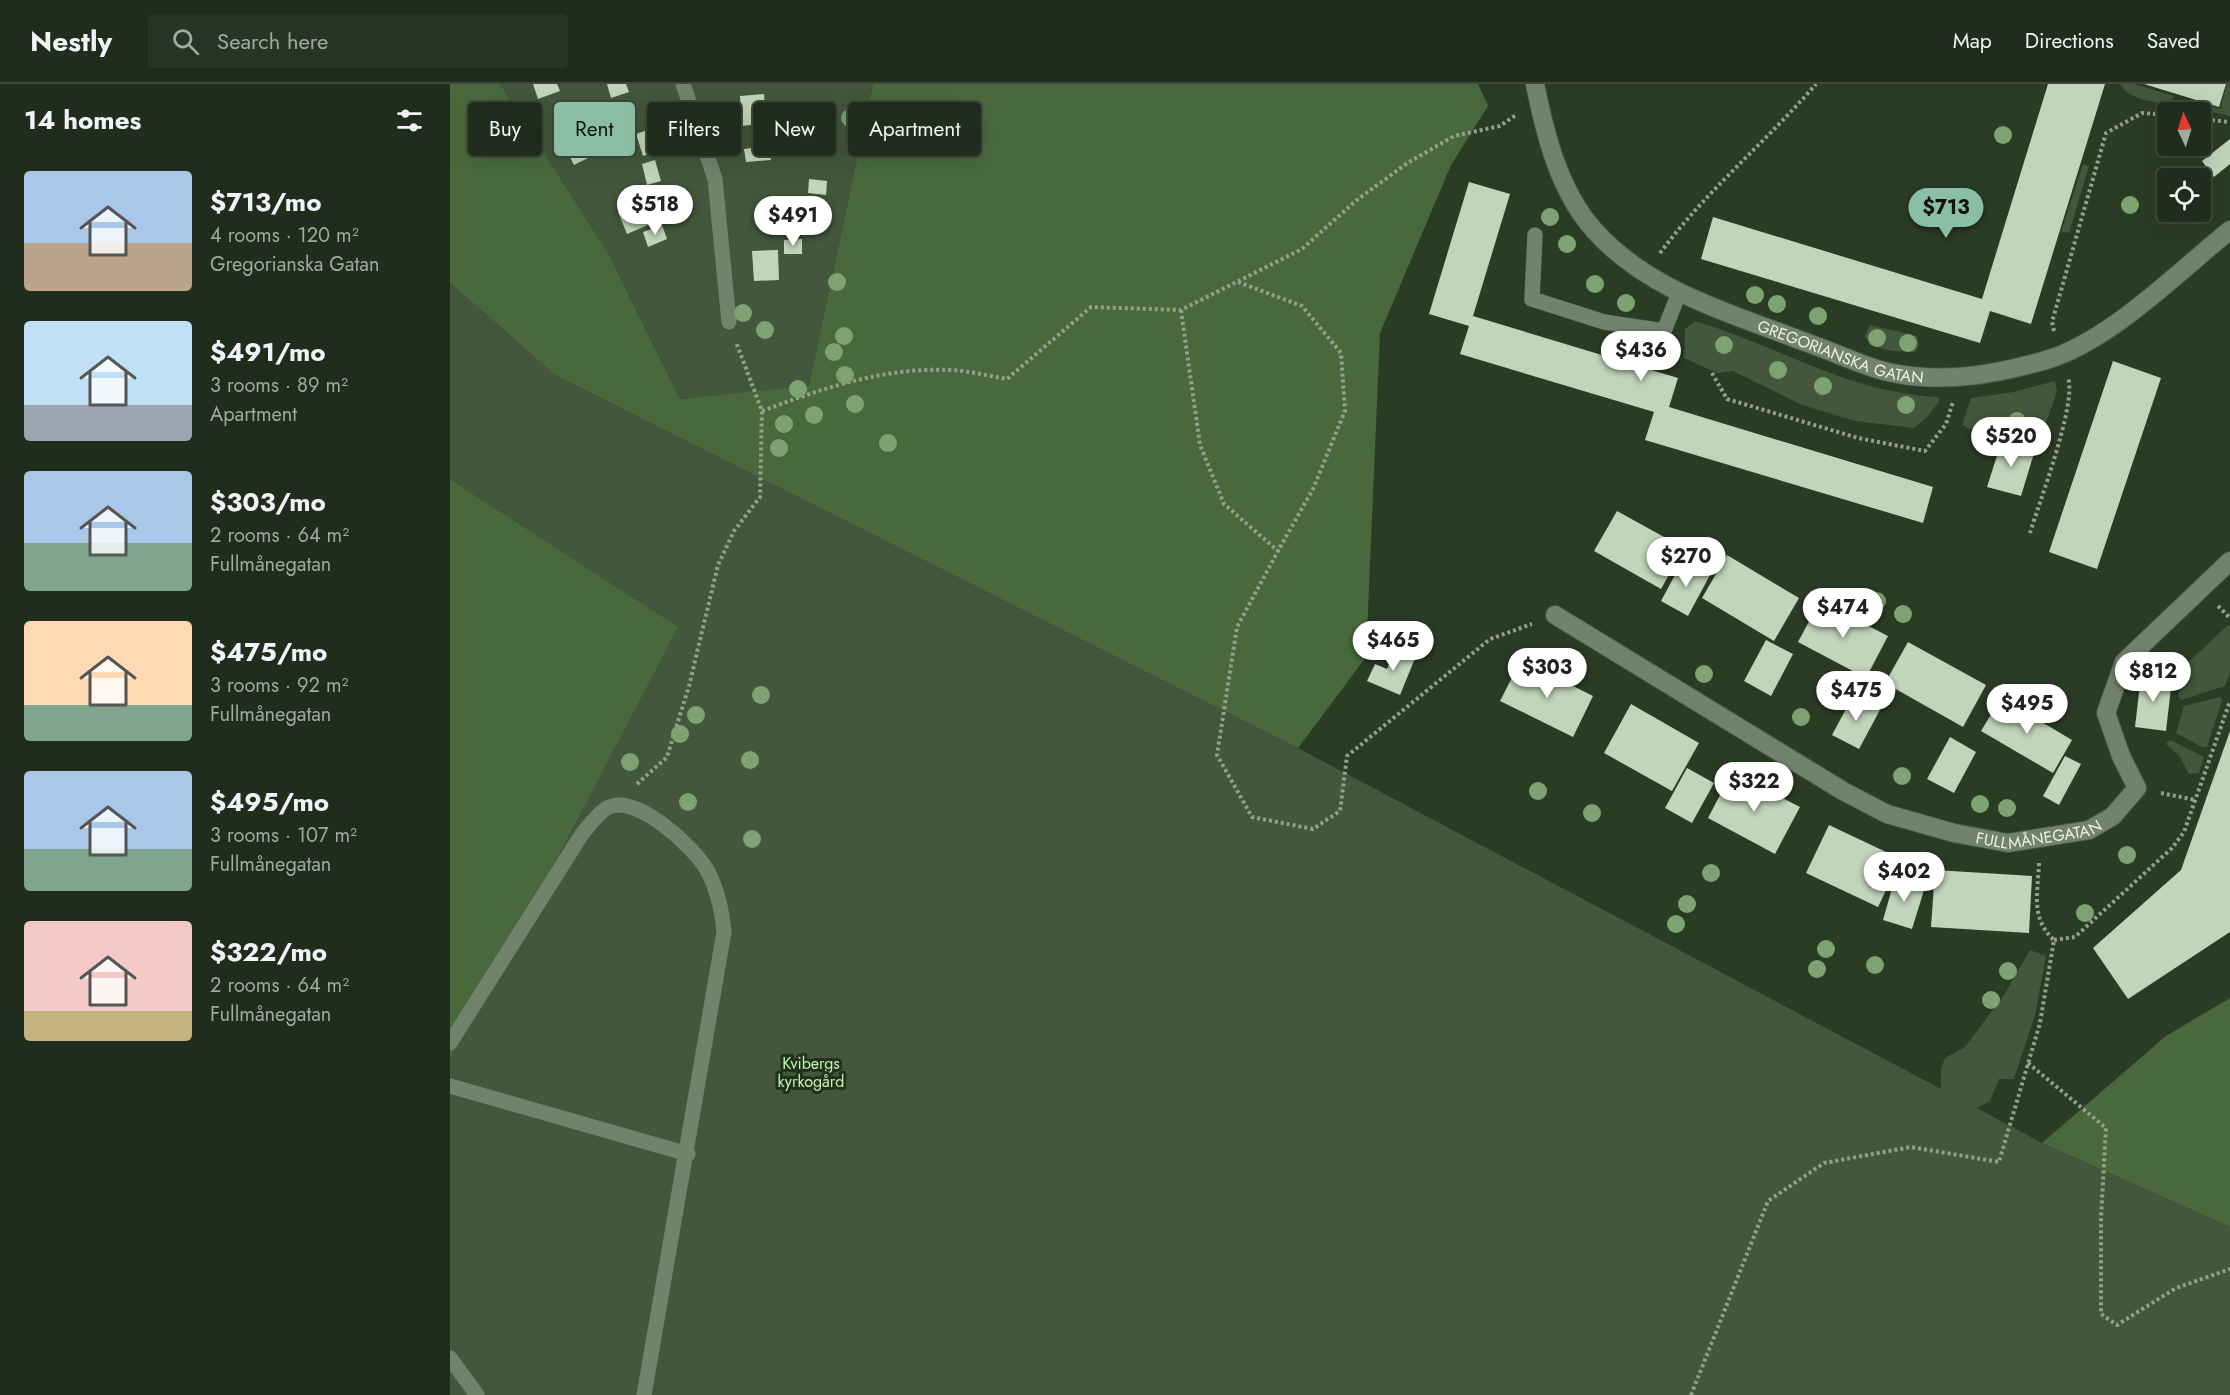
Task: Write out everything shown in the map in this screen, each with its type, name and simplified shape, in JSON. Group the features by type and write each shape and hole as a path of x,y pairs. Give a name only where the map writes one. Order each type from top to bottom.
{"street":[{"name":"GREGORIANSKA GATAN","path":"1537,92 1551,150 1570,194 1592,228 1617,254 1679,293 1897,374 1961,378 2026,365 2059,354 2107,331 2230,230"},
{"path":"2137,788 2121,756 2106,713 2124,662 2230,561"},
{"name":"FULLMÅNEGATAN","path":"1555,615 1843,791 1887,814 1954,833 2008,843 2089,830 2113,816 2137,788"}],"lane":[{"path":"683,84 715,179 729,322"},
{"path":"1535,235 1533,299 1604,322 1664,331 1679,293"},
{"path":"450,1043 582,834 608,807 627,804 671,831 692,851 706,869 723,912 722,951 644,1395"},
{"path":"450,1086 688,1154"},
{"path":"450,1358 477,1395"}],"path":[{"path":"1644,273 1678,229 1780,125 1816,84"},
{"path":"762,411 827,387 894,372 953,370 1006,379 1091,307 1181,310 1302,249 1358,199 1409,162 1454,136 1500,126 1537,92"},
{"path":"2030,533 2059,441 2072,387 2059,354 2052,322 2106,134 2142,113 2157,114"},
{"path":"2211,120 2230,122"},
{"path":"1237,281 1302,306 1341,353 1345,411 1313,489 1237,627 1217,755 1252,818 1313,829 1340,811 1347,756 1490,639 1555,615"},
{"path":"1181,310 1200,445 1224,504 1278,551"},
{"path":"627,804 637,784 667,757 689,686 718,565 734,531 760,497 762,411 729,322"},
{"path":"1712,373 1727,399 1858,438 1926,451 1946,424 1961,378"},
{"path":"2054,940 2075,937 2172,848 2184,832 2230,701"},
{"path":"2137,788 2196,800"},
{"path":"2040,839 2037,917 2043,930 2054,940"},
{"path":"1691,1395 1768,1201 1824,1163 1911,1147 1999,1162 2040,1023 2054,940"},
{"path":"2028,1062 2106,1128 2101,1314 2117,1325 2176,1288 2230,1269"}],"green space":[{"path":"450,84 500,84 512,102 468,102 468,156 542,156 542,150 608,253 680,399 809,386 858,156 981,156 981,102 869,102 873,84 1478,84 1488,106 1451,165 1380,333 1366,657 1298,748 555,375 450,283"},
{"path":"500,84 873,84 869,102 848,102 848,156 858,156 809,387 680,399 608,253 542,150 542,102 512,102"},
{"path":"2120,84 2134,84 2174,96 2172,102 2157,102 2136,97 2124,90"},
{"path":"2227,84 2230,84 2230,116 2211,112 2211,106 2220,109"},
{"path":"2083,164 2089,166 2069,233 2061,232"},
{"name":"Kvibergs kyrkogård","path":"450,283 555,375 1298,748 1941,1089 1941,1069 1945,1058 1965,1047 2004,995 2030,950 2046,956 2035,1015 2014,1079 1999,1079 1990,1101 1977,1108 2042,1143 2230,1227 2230,1395 450,1395 450,1058 460,1044 677,627 450,479"},
{"path":"1695,321 1873,387 1937,397 1940,400 1928,416 1914,428 1855,421 1802,405 1733,371 1717,373 1684,358 1685,329"},
{"path":"1870,325 1917,336 1919,346 1915,352 1895,351 1873,345 1865,336"},
{"path":"2055,381 2057,392 2038,445 1999,435 1985,436 1962,425 1971,398 2013,392"},
{"path":"450,479 678,627 460,1044 450,1058"},
{"path":"2228,625 2230,627 2230,672 2225,686 2181,700 2178,696 2182,677 2178,672"},
{"path":"2220,697 2222,700 2207,747 2202,747 2176,733 2184,706"},
{"path":"2170,740 2204,757 2199,773 2189,774 2179,755 2166,744"},
{"path":"2230,998 2230,1227 2042,1143 2166,1036"}],"building":[{"path":"533,84 557,84 560,91 538,99"},
{"path":"607,84 626,84 629,92 611,98"},
{"path":"2048,84 2105,84 2031,324 1990,311 1980,343 1701,259 1713,217 1982,299"},
{"path":"2144,84 2226,84 2219,107 2211,105 2211,102 2203,102"},
{"path":"764,94 765,102 753,102 753,125 742,126 740,96"},
{"path":"647,130 647,155 643,156 636,134"},
{"path":"2230,139 2230,164 2214,177 2211,168 2207,168 2202,161"},
{"path":"753,148 753,156 770,156 771,160 746,162 744,149"},
{"path":"570,156 590,156 590,157 574,165"},
{"path":"655,160 661,181 647,185 642,164"},
{"path":"809,179 827,181 826,195 808,193"},
{"path":"1469,182 1510,194 1473,316 1678,378 1669,407 1933,487 1923,523 1645,440 1654,412 1460,354 1469,326 1429,314"},
{"path":"645,202 653,223 627,234 618,212"},
{"path":"807,202 807,229 776,230 775,204"},
{"path":"662,225 667,239 648,247 643,232"},
{"path":"802,239 802,254 784,254 784,240"},
{"path":"778,250 779,280 754,281 752,251"},
{"path":"2113,361 2161,378 2097,569 2049,552"},
{"path":"2002,440 2035,450 2021,496 1987,487"},
{"path":"1617,511 1684,548 1661,589 1594,551"},
{"path":"1727,555 1799,598 1774,641 1702,598"},
{"path":"1683,560 1710,575 1688,616 1661,601"},
{"path":"1820,601 1888,636 1866,678 1798,642"},
{"path":"1766,640 1793,654 1771,696 1744,681"},
{"path":"1908,642 1986,685 1963,727 1885,683"},
{"path":"1396,647 1416,656 1400,695 1367,681 1375,664 1387,669"},
{"path":"1521,660 1593,696 1573,737 1500,701"},
{"path":"2141,675 2172,679 2166,731 2135,727"},
{"path":"1854,694 1881,708 1859,749 1832,735"},
{"path":"2001,698 2072,740 2053,773 1981,731"},
{"path":"1631,704 1699,743 1672,791 1604,753"},
{"path":"2230,731 2230,932 2128,999 2093,948 2181,870"},
{"path":"1950,737 1976,752 1954,793 1927,779"},
{"path":"2065,756 2081,764 2059,805 2043,796"},
{"path":"1687,768 1714,783 1692,823 1665,808"},
{"path":"1732,772 1800,807 1775,854 1708,818"},
{"path":"1829,825 1901,859 1878,907 1806,873"},
{"path":"1935,870 2032,876 2029,933 1931,927"},
{"path":"1895,878 1925,887 1912,929 1883,920"}]}
